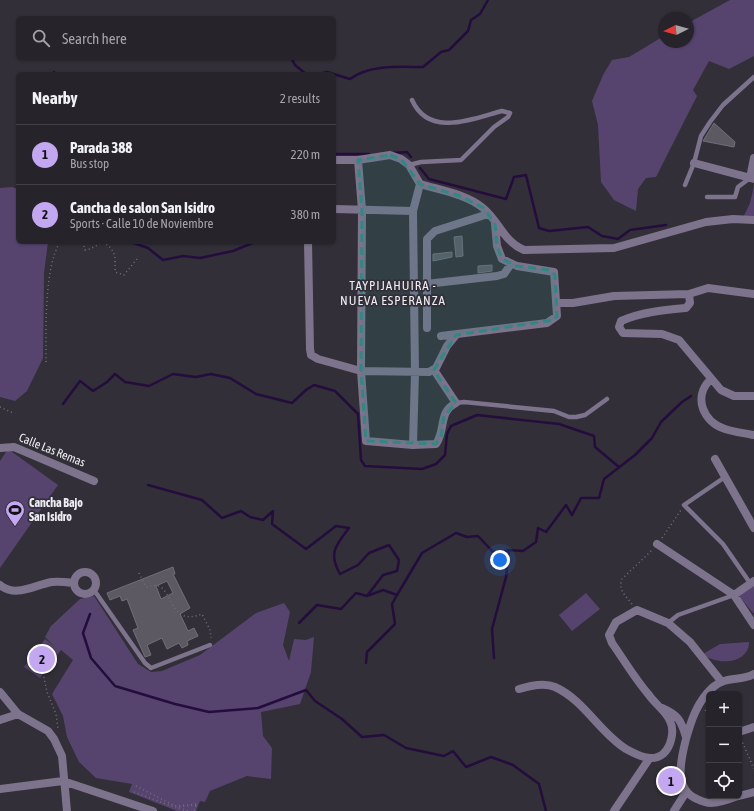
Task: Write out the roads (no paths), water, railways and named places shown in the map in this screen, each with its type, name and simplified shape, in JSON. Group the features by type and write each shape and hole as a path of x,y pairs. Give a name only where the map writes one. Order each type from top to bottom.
{"street":[{"path":"336,160 358,160 390,155 402,158 409,165 420,184 414,210 415,373 413,445"},
{"path":"694,163 752,178 754,158"},
{"path":"358,160 362,210 361,371 366,441 413,445 436,444 441,437 444,416 456,403 434,370"},
{"path":"420,184 460,196 484,208 509,241 515,247 524,250 614,248 706,222 733,219 754,220"},
{"path":"336,209 414,210"},
{"path":"427,328 426,239 435,231 488,214"},
{"path":"441,336 547,323 554,320 557,316 554,272 511,264 502,259 498,252 496,224"},
{"path":"308,244 311,355 318,359 361,371 415,373 429,372 434,370 447,346 456,335"},
{"path":"426,284 497,276 504,274 511,264"},
{"path":"557,303 573,303 614,296 689,294 708,288 754,294"},
{"path":"689,294 690,303 686,308 648,313 628,318 621,321 619,327 623,333 662,334 678,340 710,380 725,393 743,397 754,396"},
{"path":"710,380 703,390 701,399 702,408 707,416 725,429 754,435"},
{"name":"Calle Las Remas","path":"0,448 8,446 14,447 94,481"},
{"path":"715,459 754,528"},
{"path":"658,544 734,595 754,625"},
{"path":"89,572 96,579 94,590 84,594 77,590 74,584 78,574 89,572"},
{"path":"0,585 12,591 22,590 51,582 74,584"},
{"path":"734,595 752,582"},
{"path":"519,690 545,685 555,687 569,695 622,745 649,759 659,757 665,753 672,735 670,721 648,695 621,656 609,635 616,622 637,610 668,623 690,642 721,681"},
{"path":"727,799 712,803 694,798 686,792 682,783 680,768 687,738 698,705 712,688 721,681 754,674"},
{"path":"0,692 18,714 45,729 54,739 62,756 63,781 67,811"},
{"path":"658,706 675,713 687,738"},
{"path":"0,720 18,714"},
{"path":"742,731 754,727"},
{"path":"614,811 649,759"},
{"path":"0,789 63,781 153,811"},
{"path":"674,811 686,792"},
{"path":"742,795 754,792"}],"lane":[{"path":"685,185 694,163 701,136 723,105 754,77"},
{"path":"409,165 421,162 461,160 494,127 508,117 510,113 502,111 444,124 424,116 415,107 412,100"},
{"path":"707,197 735,197 738,187 752,178"},
{"path":"456,403 464,402 554,411 569,417 585,415 607,399"},
{"path":"725,477 684,505 722,544 752,582"},
{"path":"94,590 145,663 151,668 210,645"},
{"path":"668,623 684,612 734,595"}],"waterway":[{"path":"336,75 350,79 358,74 385,67 423,67 441,52 449,50 468,31 471,20 480,14 488,0"},
{"path":"292,60 295,65 304,72"},
{"path":"392,153 407,152 411,157"},
{"path":"336,154 369,154"},
{"path":"420,168 429,179 506,199 514,177 526,175 539,228 549,231 588,227 602,236 618,239 630,230 666,225"},
{"path":"137,244 148,248 163,260 183,256 200,258 233,251 250,244"},
{"path":"63,404 80,381 93,391 107,382 115,374 125,382 149,386 173,374 196,377 211,374 230,378 256,394 292,403 314,385 335,391 358,414 361,460 365,466 422,469 436,464 445,455 447,434 451,426 477,415 559,424 594,436 595,447 619,467"},
{"path":"299,623 317,605 341,609 356,593 367,596 383,590 397,595 422,553 456,533 467,537 478,536 495,554 509,550 523,551 536,542 538,528 546,532 566,505 572,515 581,498 599,498 604,479 635,455 652,438 661,422 682,402 691,396"},
{"path":"148,485 202,500 222,518 241,511 250,517 263,520 273,511 272,524 306,549 336,526 349,528 337,544 334,555 336,567 340,574 358,565 369,553 389,545 399,560 397,571 383,575 367,596"},
{"path":"494,658 492,629 506,577 509,550"},
{"path":"366,663 367,652 395,624 392,604 397,595"},
{"path":"90,614 83,633 91,658 115,686 175,704 209,712 258,708 306,690 315,701 342,719 362,737 384,735 406,748 444,756 453,751 466,767 491,757 513,765 539,784 546,811"}],"place":[{"name":"Cancha Bajo San Isidro","path":"15,527"},
{"name":"Cancha de salon San Isidro","path":"42,659"},
{"name":"Parada 388","path":"671,781"}],"district":[{"name":"TAYPIJAHUIRA - NUEVA ESPERANZA","path":"393,292"}]}
